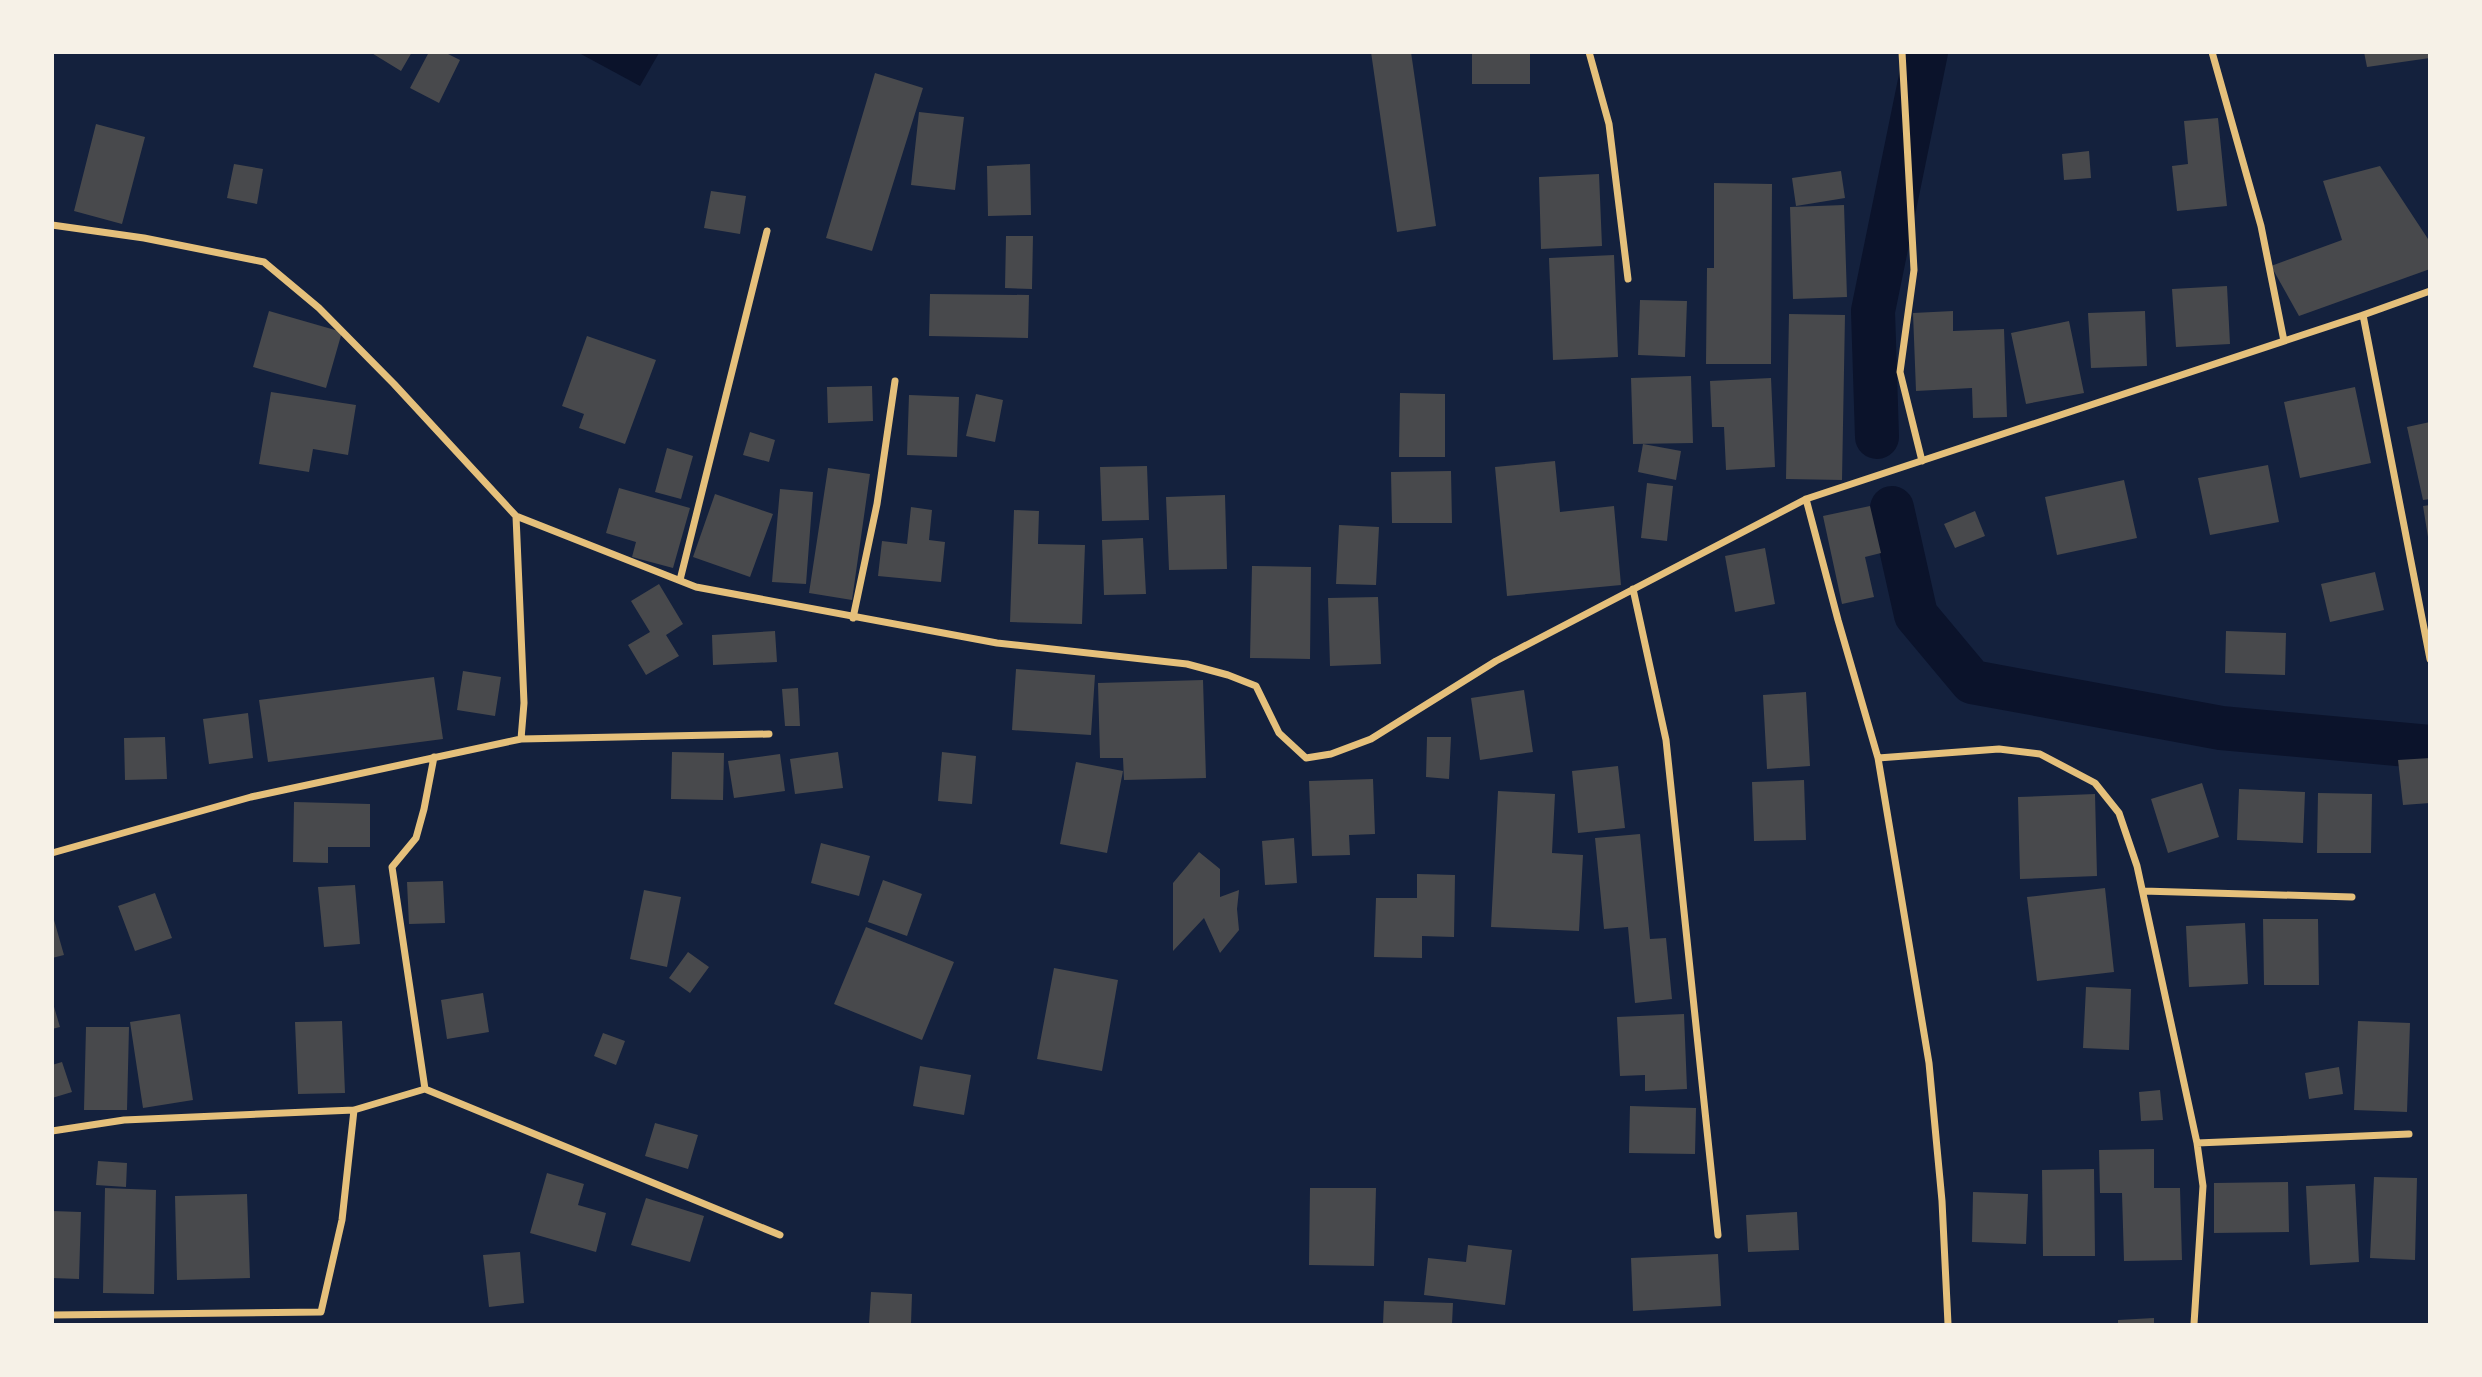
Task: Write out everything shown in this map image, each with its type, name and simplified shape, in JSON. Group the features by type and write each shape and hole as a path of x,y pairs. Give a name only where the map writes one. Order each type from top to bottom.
{"street":[{"path":"1589,52 1609,124 1628,279"},
{"path":"1902,52 1914,270 1900,372 1922,461"},
{"path":"2212,52 2261,226 2284,341"},
{"path":"52,225 144,238 264,262 320,308 516,516 696,587 997,643 1187,664 1228,675 1256,686 1279,733 1306,758 1331,754 1371,739 1496,661 1807,499 2430,291"},
{"path":"680,580 767,231"},
{"path":"2363,315 2430,659"},
{"path":"853,618 877,503 895,381"},
{"path":"1807,499 1878,758 1929,1063 1942,1201 1948,1325"},
{"path":"516,516 524,703 521,739"},
{"path":"1633,589 1666,740 1718,1235"},
{"path":"52,853 251,797 521,739 769,734"},
{"path":"1878,758 1999,749 2040,754 2095,783 2119,813 2143,891 2197,1143 2203,1186 2194,1325"},
{"path":"425,1089 392,867 416,838 435,757"},
{"path":"2143,891 2352,897"},
{"path":"52,1131 124,1120 354,1110 425,1089 779,1235"},
{"path":"52,1315 321,1312 342,1220 354,1110"},
{"path":"2197,1143 2409,1134"}],"water":[{"path":"579,53 659,53 640,86"}],"building":[{"path":"370,52 412,52 401,71"},
{"path":"429,52 444,52 460,60 439,103 410,88"},
{"path":"1371,52 1411,52 1436,226 1397,232"},
{"path":"1472,52 1530,52 1530,84 1472,84"},
{"path":"2364,52 2430,52 2430,58 2367,67"},
{"path":"875,73 923,88 872,251 826,238"},
{"path":"919,112 964,117 955,190 911,185"},
{"path":"2218,118 2227,206 2177,211 2172,166 2188,164 2184,121"},
{"path":"96,124 145,137 122,224 74,211"},
{"path":"2089,151 2091,178 2064,180 2062,154"},
{"path":"234,164 263,169 257,204 227,198"},
{"path":"1030,164 1031,215 988,216 987,166"},
{"path":"2380,166 2430,242 2430,269 2299,316 2271,266 2342,240 2323,181"},
{"path":"1841,171 1845,198 1796,206 1792,178"},
{"path":"1599,174 1602,246 1541,249 1539,177"},
{"path":"1714,183 1772,184 1771,364 1706,364 1707,268 1714,268"},
{"path":"711,191 746,196 740,234 704,228"},
{"path":"1844,205 1847,297 1793,299 1790,207"},
{"path":"1006,236 1033,236 1032,289 1005,288"},
{"path":"1614,255 1618,357 1553,360 1549,258"},
{"path":"2227,286 2230,344 2176,347 2172,289"},
{"path":"930,294 1029,295 1028,338 929,336"},
{"path":"1640,300 1687,301 1685,357 1638,355"},
{"path":"269,311 342,332 326,388 253,367"},
{"path":"1953,311 1953,331 2004,329 2007,417 1973,418 1972,388 1916,391 1913,313"},
{"path":"2145,311 2147,366 2091,368 2088,313"},
{"path":"1789,314 1845,315 1842,480 1786,479"},
{"path":"2069,321 2084,393 2026,404 2011,333"},
{"path":"587,336 656,360 625,444 579,428 584,414 562,406"},
{"path":"1691,376 1693,443 1633,444 1631,378"},
{"path":"1771,378 1775,467 1726,470 1724,427 1712,427 1710,381"},
{"path":"872,386 873,421 828,423 827,387"},
{"path":"2355,387 2371,463 2300,478 2284,402"},
{"path":"271,392 356,405 348,455 313,449 309,472 259,464"},
{"path":"1400,393 1445,394 1445,457 1399,457"},
{"path":"976,394 1003,400 995,442 966,436"},
{"path":"909,395 959,397 957,457 907,455"},
{"path":"2430,422 2430,499 2423,500 2407,427"},
{"path":"750,432 775,440 769,462 743,455"},
{"path":"1643,444 1681,451 1676,480 1638,472"},
{"path":"667,448 693,456 681,499 655,492"},
{"path":"1555,461 1560,512 1614,506 1621,585 1507,596 1495,467"},
{"path":"2268,465 2279,522 2210,535 2198,478"},
{"path":"1147,466 1149,520 1102,521 1100,467"},
{"path":"828,468 870,474 852,600 809,593"},
{"path":"1451,471 1452,523 1392,523 1391,472"},
{"path":"2124,480 2137,538 2057,555 2045,497"},
{"path":"1647,483 1673,486 1667,541 1641,538"},
{"path":"619,488 690,508 673,568 632,557 636,542 606,533"},
{"path":"780,489 813,492 806,584 772,582"},
{"path":"715,494 773,514 750,577 693,557"},
{"path":"1225,495 1227,569 1169,570 1166,497"},
{"path":"2430,505 2430,537 2428,537 2423,506"},
{"path":"1870,506 1881,553 1865,557 1874,597 1842,604 1823,516"},
{"path":"911,507 932,510 929,540 945,542 941,582 878,576 882,541 907,544"},
{"path":"1014,510 1039,511 1038,544 1085,545 1082,624 1010,622"},
{"path":"1975,511 1985,536 1955,548 1944,524"},
{"path":"1339,525 1379,527 1376,585 1336,584"},
{"path":"1143,538 1146,594 1104,595 1102,540"},
{"path":"1765,548 1775,604 1735,612 1725,556"},
{"path":"1252,566 1311,567 1310,659 1250,658"},
{"path":"2375,572 2384,610 2330,622 2321,584"},
{"path":"659,584 683,624 666,635 679,656 646,675 628,645 650,632 631,601"},
{"path":"1378,597 1381,664 1330,666 1328,598"},
{"path":"775,631 777,662 713,665 712,635"},
{"path":"2226,631 2286,633 2285,675 2225,673"},
{"path":"1016,669 1095,675 1091,735 1012,730"},
{"path":"463,671 501,677 495,716 457,710"},
{"path":"434,677 443,739 268,762 259,700"},
{"path":"1203,680 1206,778 1124,780 1123,758 1100,758 1098,683"},
{"path":"798,688 800,726 785,726 782,689"},
{"path":"1524,690 1533,752 1480,760 1471,698"},
{"path":"1806,692 1810,766 1767,769 1763,695"},
{"path":"248,713 253,758 209,764 203,719"},
{"path":"165,737 167,779 125,780 124,738"},
{"path":"1427,737 1451,737 1449,779 1426,777"},
{"path":"672,752 724,753 723,800 671,799"},
{"path":"838,752 843,788 795,794 790,759"},
{"path":"942,752 976,756 972,804 938,801"},
{"path":"780,754 785,791 734,798 728,761"},
{"path":"2430,758 2430,803 2403,805 2398,760"},
{"path":"1076,762 1123,771 1107,853 1060,844"},
{"path":"1618,766 1625,828 1578,833 1572,771"},
{"path":"1373,779 1375,834 1349,835 1350,855 1312,856 1309,781"},
{"path":"1804,780 1806,840 1754,841 1752,782"},
{"path":"2202,783 2219,837 2168,853 2151,799"},
{"path":"2239,789 2305,792 2303,843 2237,840"},
{"path":"1498,791 1555,794 1552,853 1583,855 1579,931 1491,927"},
{"path":"2318,793 2372,794 2371,853 2317,853"},
{"path":"2095,794 2097,876 2020,879 2018,797"},
{"path":"294,802 370,804 370,847 328,847 328,863 293,862"},
{"path":"1640,834 1650,939 1666,938 1672,999 1635,1003 1628,927 1604,929 1595,838"},
{"path":"1294,838 1297,883 1265,885 1262,841"},
{"path":"821,843 870,856 859,896 811,883"},
{"path":"1199,852 1220,869 1220,897 1239,890 1239,930 1220,953 1204,918 1173,951 1173,883"},
{"path":"1417,874 1455,875 1454,937 1422,936 1422,958 1374,957 1376,898 1417,898"},
{"path":"883,880 922,894 907,936 868,922"},
{"path":"443,881 445,923 409,924 407,882"},
{"path":"355,885 360,944 324,947 318,887"},
{"path":"2105,888 2114,972 2037,981 2027,897"},
{"path":"644,890 681,897 667,967 630,959"},
{"path":"155,893 172,938 135,951 118,906"},
{"path":"52,913 64,955 52,958"},
{"path":"2263,919 2318,919 2319,985 2264,985"},
{"path":"2245,923 2248,984 2189,987 2186,926"},
{"path":"866,927 954,962 922,1040 834,1004"},
{"path":"688,952 709,967 690,993 669,978"},
{"path":"1054,968 1118,980 1102,1071 1037,1059"},
{"path":"2086,987 2131,989 2129,1050 2083,1048"},
{"path":"483,993 489,1032 447,1039 441,1000"},
{"path":"52,1000 60,1027 52,1029"},
{"path":"180,1014 193,1100 143,1108 130,1022"},
{"path":"1684,1014 1687,1089 1645,1091 1645,1075 1620,1076 1617,1017"},
{"path":"342,1021 345,1093 298,1094 295,1022"},
{"path":"2358,1021 2410,1023 2407,1112 2354,1110"},
{"path":"86,1027 129,1027 127,1110 84,1110"},
{"path":"603,1033 625,1041 616,1065 594,1056"},
{"path":"62,1062 72,1092 52,1098 52,1065"},
{"path":"920,1066 971,1075 964,1115 913,1106"},
{"path":"2339,1067 2343,1094 2309,1099 2305,1073"},
{"path":"2160,1090 2163,1120 2141,1121 2139,1092"},
{"path":"1630,1106 1696,1108 1695,1154 1629,1153"},
{"path":"655,1123 698,1135 688,1169 645,1156"},
{"path":"2154,1149 2154,1188 2180,1188 2182,1260 2124,1261 2122,1193 2100,1193 2099,1150"},
{"path":"98,1161 127,1163 126,1187 96,1185"},
{"path":"2094,1169 2095,1256 2043,1256 2042,1170"},
{"path":"547,1173 584,1184 578,1205 606,1213 596,1252 530,1233"},
{"path":"2374,1177 2417,1178 2415,1260 2370,1258"},
{"path":"2288,1182 2289,1232 2214,1233 2214,1183"},
{"path":"2355,1184 2359,1262 2310,1265 2306,1186"},
{"path":"105,1188 156,1190 154,1294 103,1293"},
{"path":"1310,1188 1376,1188 1374,1266 1309,1265"},
{"path":"1973,1192 2028,1194 2026,1244 1972,1242"},
{"path":"247,1194 250,1278 177,1280 175,1196"},
{"path":"646,1198 704,1216 690,1262 631,1245"},
{"path":"52,1211 81,1212 79,1279 52,1278"},
{"path":"1797,1212 1799,1250 1748,1252 1746,1215"},
{"path":"1468,1245 1512,1250 1505,1305 1424,1295 1428,1258 1466,1262"},
{"path":"520,1252 524,1303 489,1307 483,1255"},
{"path":"1718,1254 1721,1306 1633,1311 1631,1258"},
{"path":"871,1292 912,1294 911,1324 869,1324"},
{"path":"1384,1301 1453,1303 1452,1324 1383,1324"},
{"path":"2154,1318 2154,1324 2118,1324 2118,1320"}],"waterway":[{"path":"1877,437 1873,311 1926,52"},
{"path":"1892,508 1916,615 1972,682 2221,728 2430,747"}]}
